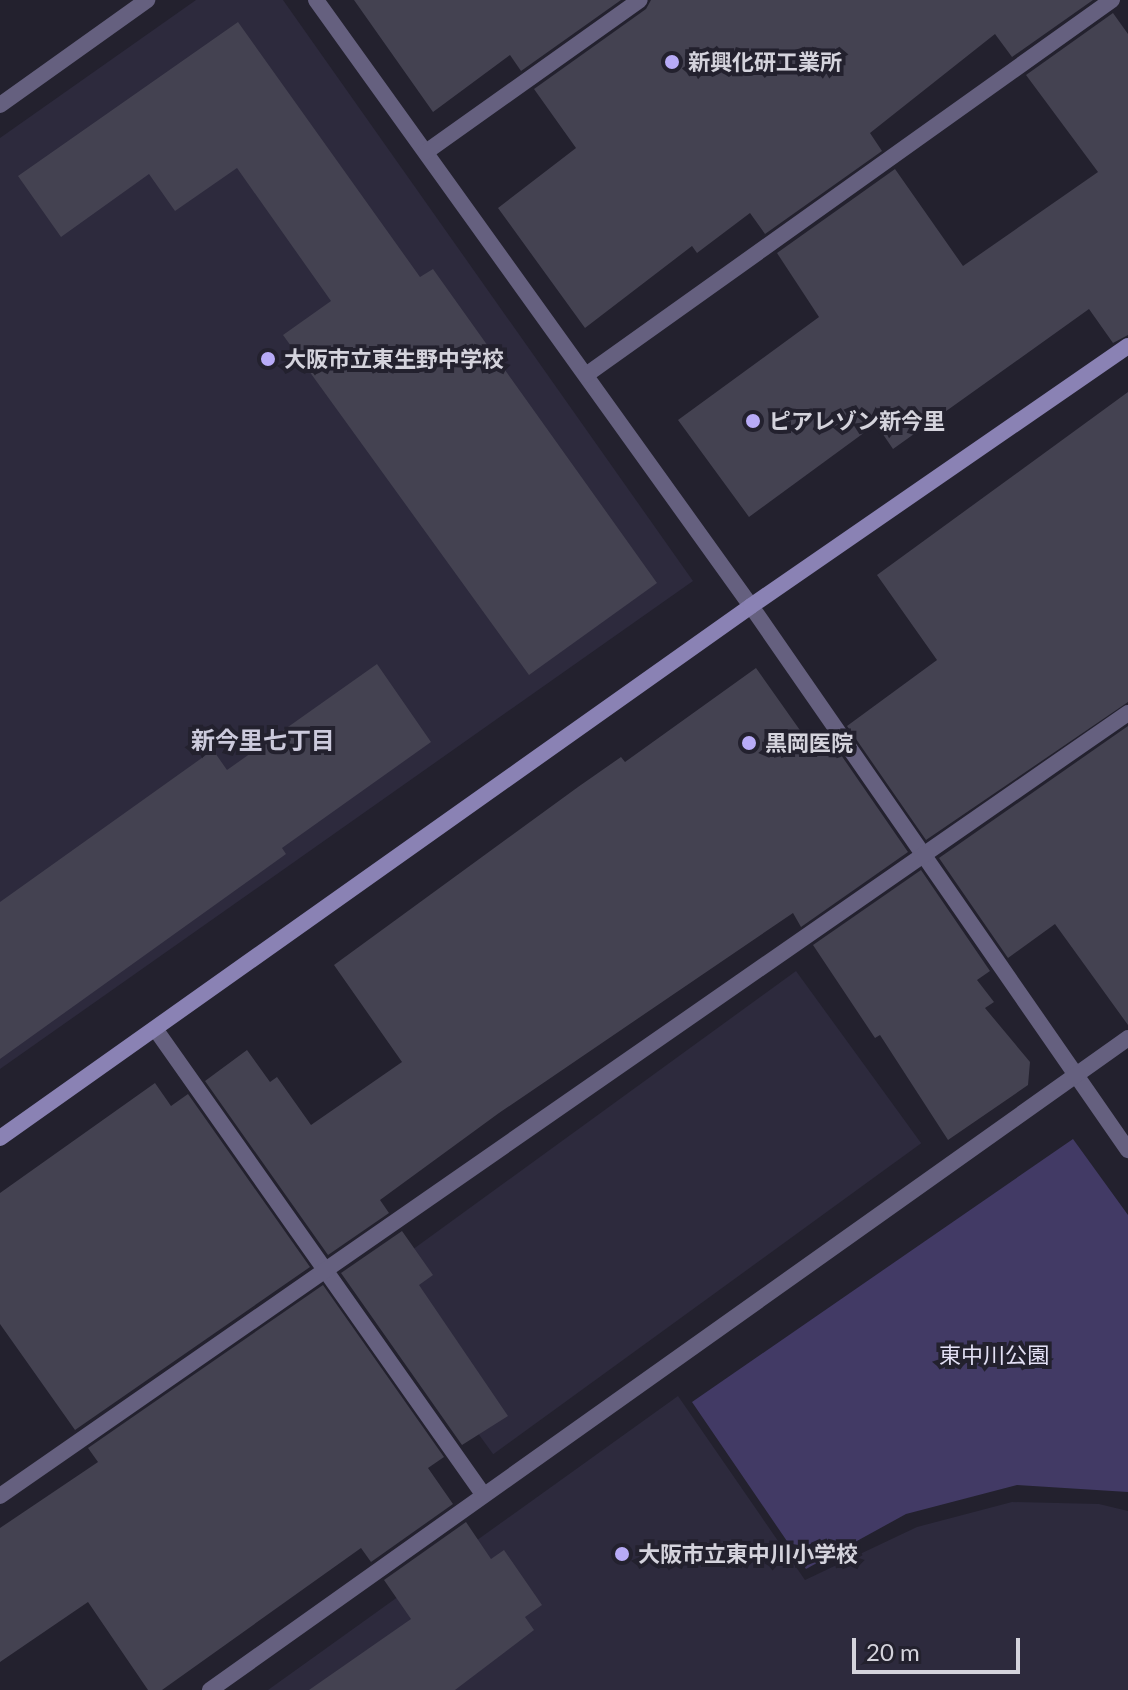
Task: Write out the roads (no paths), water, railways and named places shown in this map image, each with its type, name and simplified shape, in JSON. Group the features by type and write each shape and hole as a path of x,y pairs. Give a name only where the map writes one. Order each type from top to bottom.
{"street":[{"path":"0,105 147,0"},
{"path":"316,0 751,606 1128,1150"},
{"path":"426,152 640,0"},
{"path":"586,375 1112,0"},
{"path":"0,1138 751,606 1128,346"},
{"path":"0,1496 1128,713"},
{"path":"156,1030 483,1494"},
{"path":"210,1690 1128,1038"}],"place":[{"name":"新興化研工業所","path":"672,62"},
{"name":"大阪市立東生野中学校","path":"268,359"},
{"name":"ピアレゾン新今里","path":"753,421"},
{"name":"黒岡医院","path":"749,743"},
{"name":"大阪市立東中川小学校","path":"622,1554"}],"district":[{"name":"新今里七丁目","path":"263,740"}],"park label":[{"name":"東中川公園","path":"994,1355"}]}
